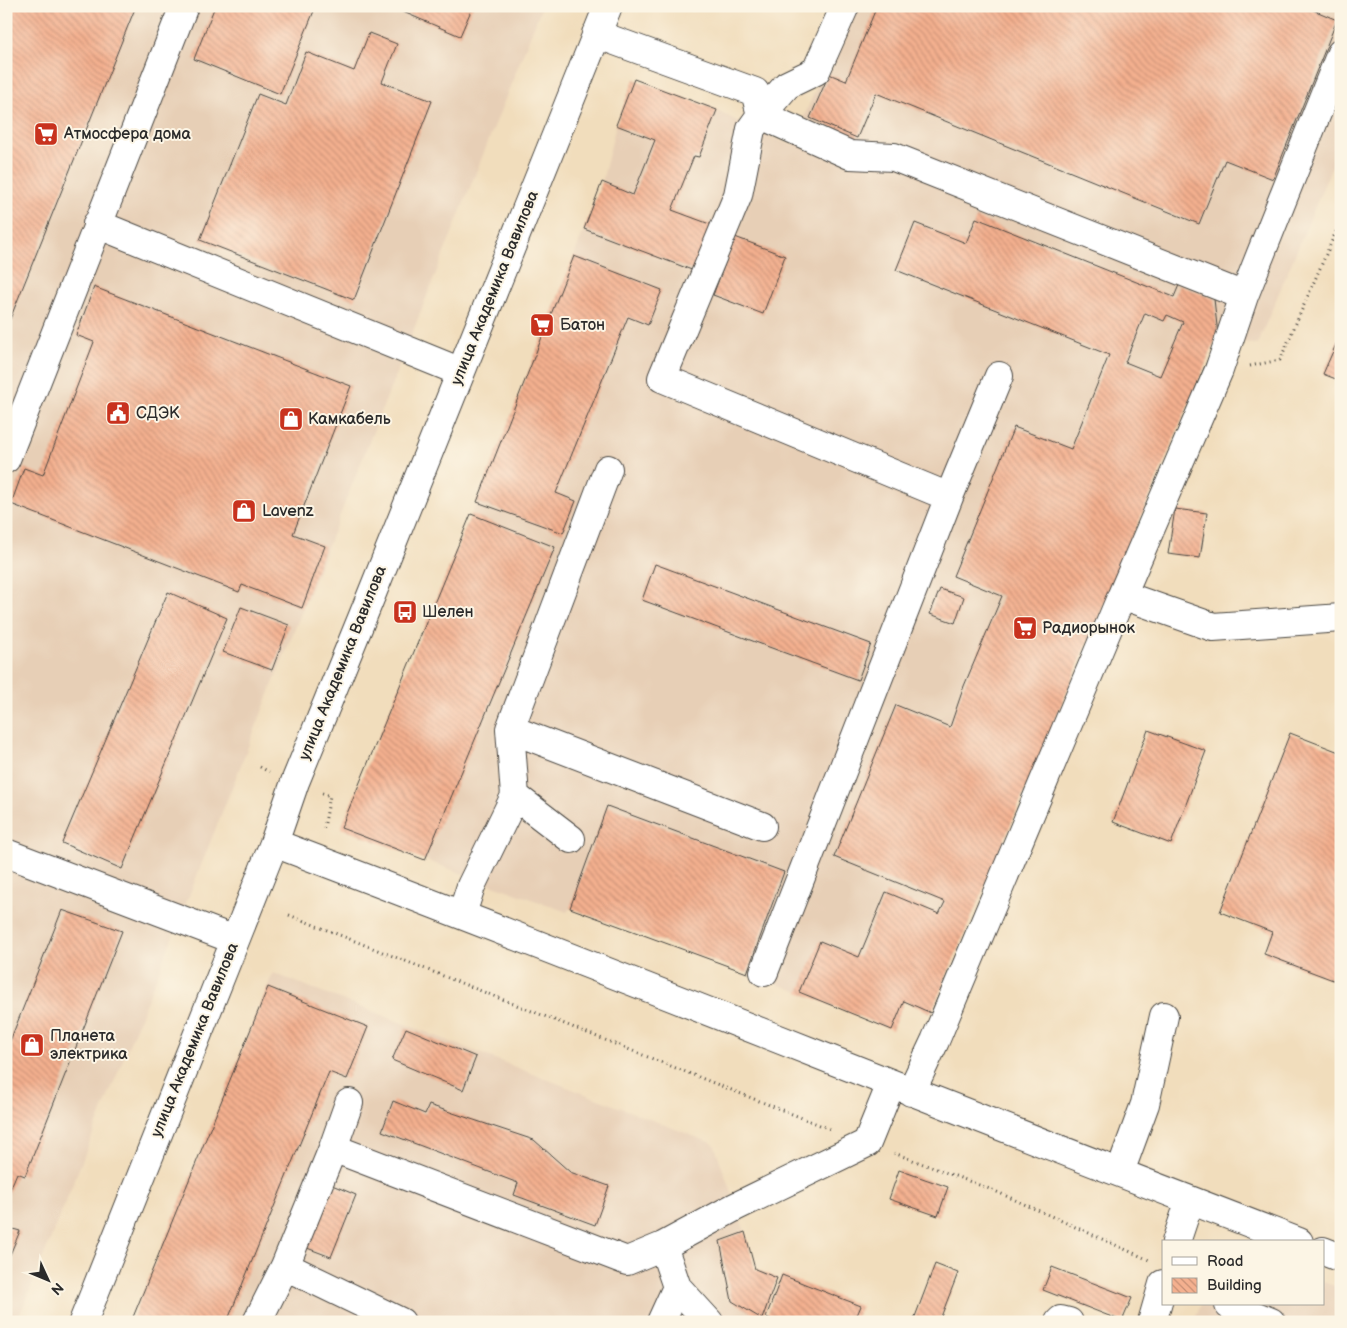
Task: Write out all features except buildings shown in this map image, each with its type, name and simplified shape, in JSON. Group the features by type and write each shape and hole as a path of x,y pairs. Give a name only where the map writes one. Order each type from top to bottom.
{"street":[{"path":"6,459 184,6"},
{"name":"улица Академика Вавилова","path":"83,1322 274,843 295,782 608,6"},
{"path":"845,6 816,71 787,85 751,129 738,195 662,378 949,496"},
{"path":"596,34 755,92 761,115"},
{"path":"333,1148 627,1261 663,1246 735,1207 867,1143 901,1088 935,1041 1122,595 1219,370 1244,296 1341,53"},
{"path":"761,115 850,156 894,157 1244,296"},
{"path":"97,224 461,372"},
{"path":"764,972 949,496 999,376"},
{"path":"462,914 471,886 515,796 510,729 608,468"},
{"path":"1122,595 1213,627 1341,618"},
{"path":"510,729 762,826"},
{"path":"515,796 571,839"},
{"path":"274,843 462,914 901,1088 1294,1240"},
{"path":"6,853 235,940"},
{"path":"1120,1172 1145,1104 1164,1016"},
{"path":"257,1322 285,1266 333,1148 349,1103"},
{"path":"1177,1240 1190,1200"},
{"path":"663,1246 677,1288 709,1322"},
{"path":"1324,1251 1341,1258"},
{"path":"285,1266 402,1322"},
{"path":"1152,1322 1159,1273"},
{"path":"661,1322 677,1288"},
{"path":"1234,1306 1271,1322"},
{"path":"1059,1322 1061,1320 1068,1322"}],"path":[{"path":"1243,366 1280,360 1341,220"},
{"path":"289,915 867,1143 995,1190 1159,1273"}],"shaded area":[{"path":"6,6 542,6 173,936 17,1322 6,1322"},
{"path":"851,6 1341,6 1341,145 1257,345 1218,335 945,902 892,1030 799,992 570,908 567,912 341,828 477,502 574,256 602,182 616,125 634,79 717,110 751,129 792,145"},
{"path":"273,973 714,1144 745,1232 755,1269 777,1278 762,1319 768,1322 131,1322"},
{"path":"1324,1282 1341,1288 1341,1322 1194,1322 1200,1306 1324,1306"}],"place":[{"name":"Атмосфера дома","path":"46,134"},
{"name":"Батон","path":"542,325"},
{"name":"СДЭК","path":"118,413"},
{"name":"Камкабель","path":"291,419"},
{"name":"Lavenz","path":"244,511"},
{"name":"Шелен","path":"405,612"},
{"name":"Радиорынок","path":"1025,628"},
{"name":"Планета электрика","path":"32,1045"}]}
